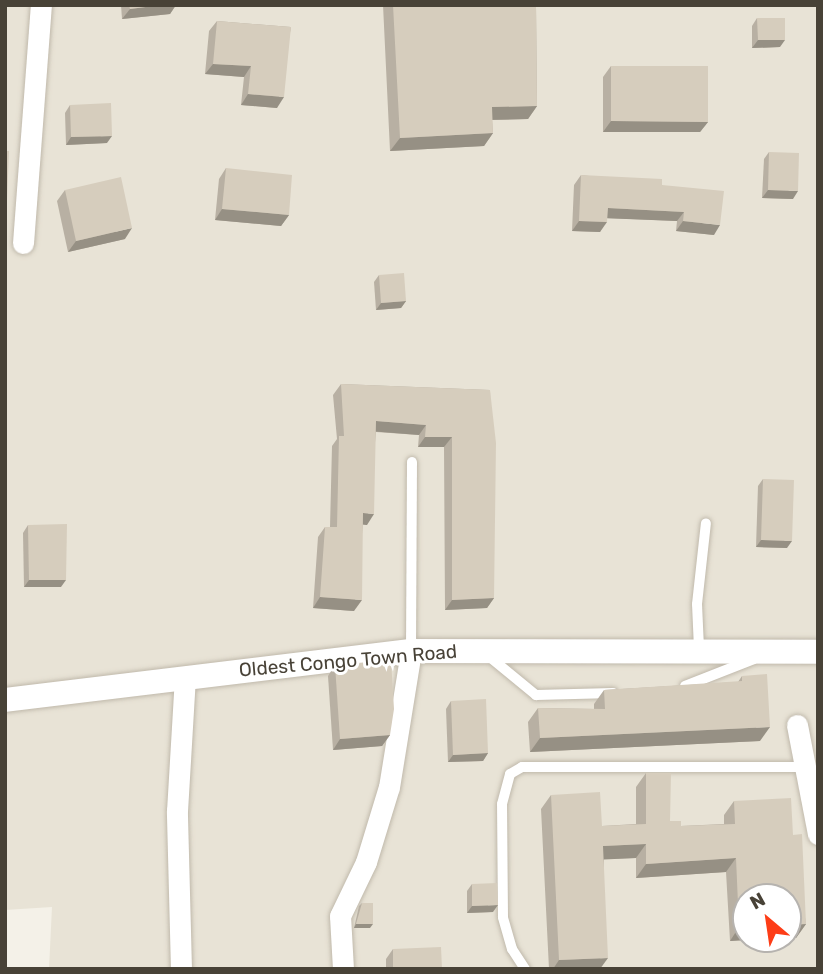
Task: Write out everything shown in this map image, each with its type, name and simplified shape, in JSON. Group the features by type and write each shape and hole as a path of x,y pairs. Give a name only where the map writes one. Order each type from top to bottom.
{"street":[{"path":"23,243 41,5"},
{"name":"Oldest Congo Town Road","path":"5,700 411,651 780,648 818,652"},
{"path":"343,969 341,916 366,862 389,787 411,651"},
{"path":"181,969 177,811 185,677"},
{"path":"797,725 808,767 818,834"}],"lane":[{"path":"411,651 412,461"},
{"path":"699,648 697,604 706,523"},
{"path":"666,689 694,685 780,648"},
{"path":"482,650 536,695 630,692"},
{"path":"525,969 512,949 503,917 502,804 510,774 522,767 808,767"}],"shaded area":[{"path":"5,5 818,5 818,969 49,969 52,907 5,910"}],"building":[{"path":"129,5 161,5 130,9"},
{"path":"393,5 536,5 537,106 492,107 493,133 400,138"},
{"path":"757,18 785,18 785,40 758,40"},
{"path":"217,21 291,27 284,97 248,94 251,66 213,64"},
{"path":"611,66 708,66 708,122 611,121"},
{"path":"111,103 112,136 71,137 70,105"},
{"path":"5,151 9,151 7,200 5,200"},
{"path":"769,152 799,153 798,191 768,190"},
{"path":"226,168 292,175 289,215 222,209"},
{"path":"581,175 662,179 662,185 724,191 720,225 683,221 684,212 608,208 607,222 579,221"},
{"path":"121,177 132,228 76,241 65,190"},
{"path":"404,273 406,301 381,303 379,275"},
{"path":"341,384 490,390 496,443 494,598 452,600 452,437 425,437 426,425 376,421 374,514 363,513 362,600 320,597 325,527 337,527 339,436 344,436"},
{"path":"763,479 794,480 792,541 761,540"},
{"path":"67,524 66,580 29,580 28,525"},
{"path":"391,660 394,709 390,735 340,739 335,665"},
{"path":"767,674 770,727 540,738 538,708 605,709 604,690 742,681 742,676"},
{"path":"486,699 488,753 453,755 451,701"},
{"path":"646,773 671,773 670,821 681,821 681,826 735,824 734,801 791,798 793,835 802,834 806,924 802,924 802,883 737,883 736,858 646,864 646,844 603,846 608,958 559,960 551,795 600,792 602,826 646,824"},
{"path":"497,883 498,905 472,906 472,884"},
{"path":"362,903 373,903 373,924 356,924"},
{"path":"441,947 442,969 393,969 393,949"}]}
